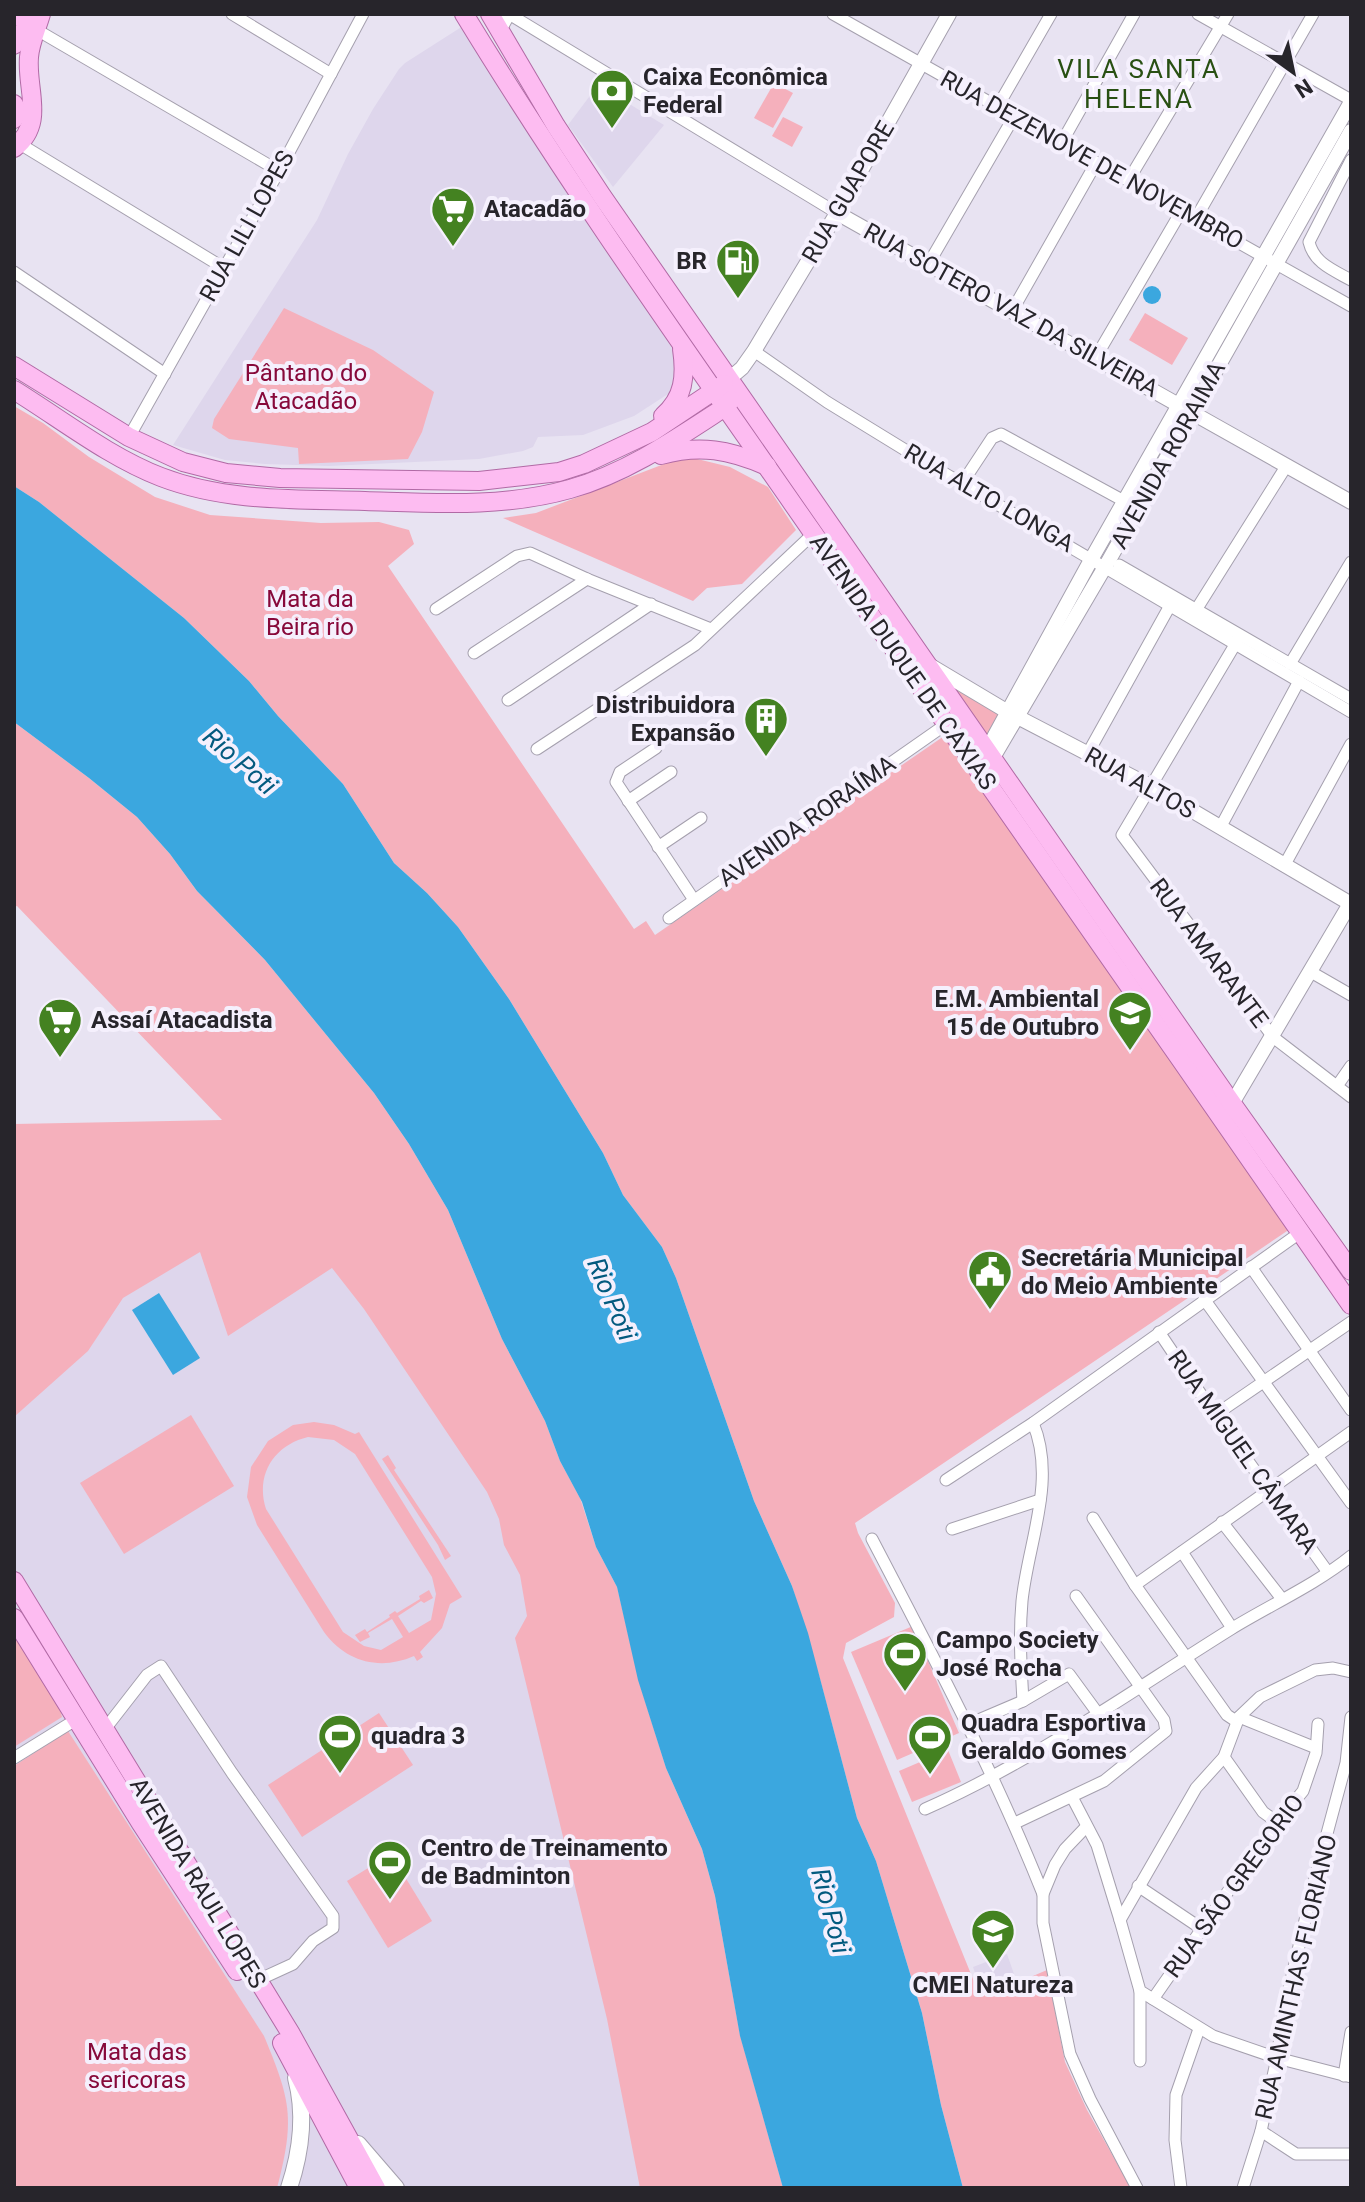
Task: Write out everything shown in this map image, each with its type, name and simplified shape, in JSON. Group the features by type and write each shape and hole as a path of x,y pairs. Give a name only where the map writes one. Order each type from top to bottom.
{"main road":[{"name":"AVENIDA DUQUE DE CAXIAS","path":"464,14 588,209 945,725 1228,1111 1351,1271"},
{"name":"AVENIDA DUQUE DE CAXIAS","path":"498,17 602,196 736,379 991,754 1228,1111 1301,1232 1351,1305"},
{"path":"14,45 38,19"},
{"path":"17,146 32,124 34,106 28,69 38,19"},
{"path":"14,104 17,111 14,119"},
{"path":"634,452 682,391 685,368 681,342"},
{"path":"14,366 129,437 183,462 226,473 280,478 479,481 559,472 634,452 706,448 739,454 767,466"},
{"path":"14,390 115,453 160,477 250,498 426,503 518,501 593,481 720,399 736,379"},
{"name":"AVENIDA RAUL LOPES","path":"14,1581 105,1729 172,1854 286,2050 359,2188"},
{"name":"AVENIDA RAUL LOPES","path":"14,1618 77,1719 172,1854 291,2034 376,2188"},
{"path":"286,2050 297,2080 302,2111 298,2153 289,2188"},
{"path":"343,2127 396,2188"}],"street":[{"path":"232,14 331,74"},
{"name":"RUA LILI LOPES","path":"129,437 279,171 363,14"},
{"name":"RUA DEZENOVE DE NOVEMBRO","path":"833,14 1351,306"},
{"name":"RUA GUAPORE","path":"736,379 837,213 949,14"},
{"path":"998,106 1051,14"},
{"path":"1062,142 1134,14"},
{"path":"1198,14 1351,101"},
{"path":"1128,181 1228,14"},
{"path":"1196,218 1313,14"},
{"name":"RUA SOTERO VAZ DA SILVEIRA","path":"498,17 837,213 1351,502"},
{"path":"38,19 279,171"},
{"name":"AVENIDA RORAIMA","path":"1013,714 1108,563 1262,256 1351,101"},
{"path":"929,263 1015,115"},
{"name":"AVENIDA RORAIMA","path":"991,754 1124,501 1276,264 1351,131"},
{"path":"17,146 224,268"},
{"path":"1351,160 1309,242 1321,263 1351,280"},
{"path":"1012,311 1096,163"},
{"path":"1096,357 1182,210"},
{"path":"14,272 165,374"},
{"name":"RUA ALTO LONGA","path":"754,351 827,402 1092,558"},
{"path":"963,482 992,438 1001,434 1124,501"},
{"path":"1196,610 1287,465"},
{"path":"537,749 684,652 814,533"},
{"path":"436,609 530,553 711,629"},
{"path":"1092,558 1108,563 1173,601 1351,712"},
{"path":"1290,664 1351,562"},
{"path":"474,653 587,579"},
{"path":"1173,601 1196,610 1351,699"},
{"path":"1088,753 1173,601"},
{"path":"508,700 651,604"},
{"path":"1152,787 1236,643"},
{"name":"RUA ALTOS","path":"927,664 1013,714 1152,787 1351,904"},
{"path":"1220,828 1299,681"},
{"name":"AVENIDA RORAÍMA","path":"669,918 945,725"},
{"path":"1284,866 1351,744"},
{"path":"656,748 618,774 616,782 694,900"},
{"path":"976,768 988,766 991,754"},
{"path":"628,801 671,772"},
{"name":"RUA AMARANTE","path":"1152,787 1123,830 1123,837 1273,1037 1351,1097"},
{"path":"658,847 701,818"},
{"path":"1228,1111 1351,904"},
{"path":"1311,972 1351,995"},
{"path":"1337,1086 1351,1066"},
{"path":"946,1480 1033,1423 1301,1232"},
{"path":"1251,1267 1351,1410"},
{"path":"1204,1299 1351,1503"},
{"path":"1215,1415 1351,1322"},
{"name":"RUA MIGUEL CÂMARA","path":"1159,1332 1327,1571"},
{"path":"1023,1701 1022,1600 1044,1460 1033,1423"},
{"path":"1135,1585 1351,1432"},
{"path":"952,1529 1040,1500"},
{"path":"1093,1518 1135,1585 1227,1715 1316,1748"},
{"path":"1222,1522 1282,1599"},
{"path":"872,1539 969,1724 1015,1823 1043,1894 1048,1954 1070,2054 1137,2188"},
{"path":"1182,1552 1232,1628"},
{"path":"925,1809 994,1777 1099,1715 1232,1628 1351,1556"},
{"path":"1015,1823 1113,1775 1163,1735 1166,1727 1076,1596"},
{"path":"105,1729 147,1675 161,1666 333,1916 333,1928 313,1941 297,1961 256,1981"},
{"path":"1120,1920 1196,1788 1224,1757 1237,1719 1260,1697 1315,1670 1333,1668 1351,1672"},
{"path":"969,1724 1023,1701 1069,1674 1099,1715"},
{"name":"RUA AMINTHAS FLORIANO","path":"1243,2188 1261,2131 1284,2010 1346,1763 1351,1717"},
{"path":"14,1758 77,1719"},
{"name":"RUA SÃO GREGORIO","path":"1153,1999 1277,1822 1303,1791 1316,1748 1318,1724"},
{"path":"1224,1757 1263,1812 1277,1822"},
{"name":"RUA SÃO GREGORIO","path":"1072,1797 1102,1858 1140,1991 1140,2061"},
{"path":"1043,1894 1060,1857 1086,1827"},
{"path":"1138,1886 1202,1929"},
{"path":"1140,1991 1199,2029 1277,2058 1347,2077 1351,2032"},
{"path":"1181,2188 1175,2140 1176,2095 1199,2029"},
{"path":"1261,2131 1296,2154 1351,2154"}],"shaded area":[{"name":"Atacadão","path":"463,26 663,330 675,355 677,375 668,394 634,416 583,435 538,437 533,447 523,451 479,459 329,466 265,464 225,460 173,445 317,220 348,154 399,69"},
{"path":"598,85 664,125 613,187 568,125"},
{"path":"14,1144 409,1144 582,1502 596,1547 617,1587 783,2188 14,2188"},
{"name":"CMEI Natureza","path":"1007,1954 1014,1974 980,1987 973,1967"}],"green space":[{"path":"774,83 793,93 773,128 754,118"},
{"path":"783,117 803,127 792,147 772,136"},
{"name":"Pântano do Atacadão","path":"284,308 373,350 434,392 422,432 408,459 299,464 298,448 229,439 212,428 214,419"},
{"path":"1145,313 1188,338 1172,365 1129,340"},
{"name":"Mata da Beira rio","path":"14,406 155,497 210,515 321,523 379,522 409,530 414,544 388,566 634,929 646,921 655,935 947,734 1290,1229 855,1523 895,1603 894,1617 846,1643 843,1658 975,1984 989,1995 1047,1970 1065,2062 1087,2110 1131,2188 963,2188 941,2105 922,2013 876,1861 857,1818 792,1586 754,1501 676,1278 662,1247 623,1195 603,1153 509,999 458,927 394,863 343,784 249,681 184,618 39,502 14,486"},
{"path":"685,456 730,467 768,487 796,530 742,584 707,588 693,601 503,518 536,513"},
{"path":"945,681 1002,711 986,736"},
{"path":"14,722 137,817 197,891 265,960 374,1093 448,1210 502,1339 545,1421 560,1461 580,1498 596,1547 617,1587 640,1685 666,1768 702,1849 715,1896 740,2035 783,2188 640,2188 607,2019 515,1638 527,1616 520,1575 504,1545 499,1519 487,1492 364,1309 332,1268 228,1336 200,1252 123,1298 88,1351 14,1417 14,1124 222,1120 17,906 14,907"},
{"path":"191,1415 234,1486 124,1554 80,1483"},
{"path":"314,1422 334,1425 355,1434 359,1432 462,1597 450,1604 442,1628 420,1652 423,1657 417,1661 414,1656 401,1661 376,1663 343,1651 324,1632 257,1525 247,1497 251,1467 268,1441 293,1425","holes":["308,1437 334,1440 355,1454 432,1577 436,1594 431,1620 409,1633 398,1616 421,1601 424,1603 433,1598 429,1590 419,1596 420,1599 397,1613 395,1611 367,1632 365,1629 355,1635 360,1642 370,1637 368,1633 392,1619 403,1637 381,1650 364,1646 343,1632 266,1509 263,1496 265,1473 277,1454"]},
{"path":"388,1455 396,1468 394,1470 451,1556 445,1560 382,1459"},
{"name":"Campo Society José Rocha","path":"913,1626 959,1733 897,1760 851,1652"},
{"path":"14,1635 58,1701 62,1717 14,1747"},
{"path":"379,1713 413,1765 302,1837 268,1785"},
{"name":"Mata das sericoras","path":"68,1731 264,2036 280,2077 287,2110 286,2144 277,2188 14,2188 14,1766"},
{"name":"Quadra Esportiva Geraldo Gomes","path":"948,1750 961,1782 912,1802 899,1771"},
{"name":"Centro de Treinamento de Badminton","path":"391,1854 432,1921 388,1948 347,1881"}],"water":[{"path":"1152,286 1161,295 1152,304 1143,295"},
{"name":"Rio Poti","path":"14,486 39,502 184,618 249,681 343,784 394,863 458,927 509,999 603,1153 623,1195 662,1247 676,1278 754,1501 792,1586 808,1633 857,1818 876,1861 922,2013 941,2105 963,2188 783,2188 740,2036 715,1896 702,1849 666,1768 638,1680 617,1587 596,1547 582,1502 560,1461 545,1421 502,1339 448,1210 374,1093 265,960 197,891 137,817 14,722"},
{"path":"159,1293 200,1358 173,1375 132,1310"}],"place":[{"name":"Caixa Econômica Federal","path":"612,130"},
{"name":"Atacadão","path":"453,248"},
{"name":"BR","path":"738,300"},
{"name":"Distribuidora Expansão","path":"766,758"},
{"name":"E.M. Ambiental 15 de Outubro","path":"1130,1052"},
{"name":"Assaí Atacadista","path":"60,1059"},
{"name":"Secretária Municipal do Meio Ambiente","path":"990,1311"},
{"name":"Campo Society José Rocha","path":"905,1693"},
{"name":"quadra 3","path":"340,1775"},
{"name":"Quadra Esportiva Geraldo Gomes","path":"930,1776"},
{"name":"Centro de Treinamento de Badminton","path":"390,1901"},
{"name":"CMEI Natureza","path":"993,1970"}],"district":[{"name":"VILA SANTA HELENA","path":"1139,84"}]}
